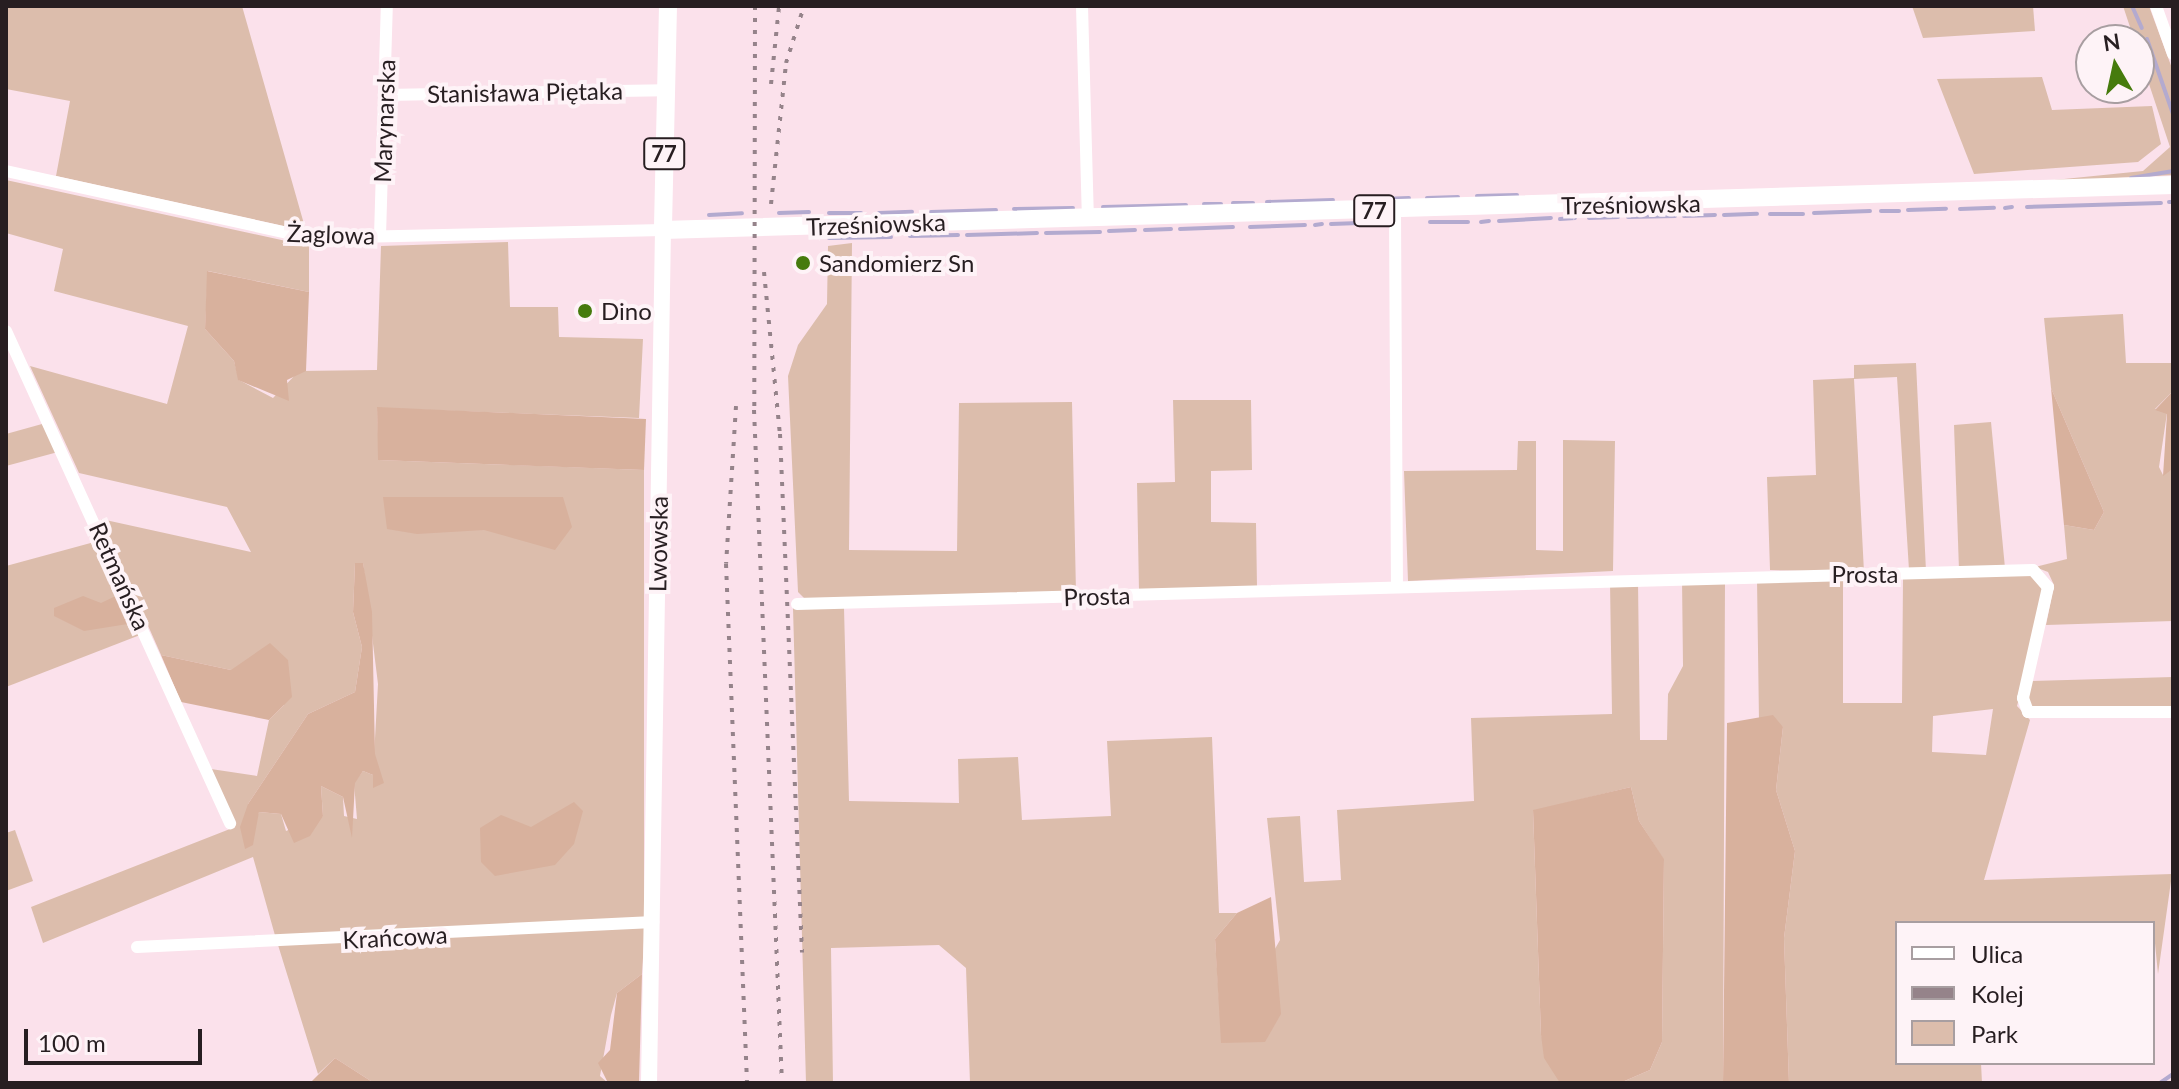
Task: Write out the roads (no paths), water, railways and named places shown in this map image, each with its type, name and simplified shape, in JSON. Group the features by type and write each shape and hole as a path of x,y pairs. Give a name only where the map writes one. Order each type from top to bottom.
{"main road":[{"name":"Lwowska","path":"649,1083 664,90 668,6"},
{"name":"Trześniowska","path":"663,230 2173,185"}],"street":[{"name":"Marynarska","path":"380,236 387,6"},
{"path":"1082,6 1088,219"},
{"path":"2156,6 2173,54"},
{"name":"Stanisława Piętaka","path":"385,95 664,90"},
{"name":"Żaglowa","path":"6,171 288,236 663,230"},
{"path":"1395,210 1397,587"},
{"name":"Retmańska","path":"6,331 230,823"},
{"name":"Prosta","path":"797,604 2033,570 2048,587 2023,698 2028,712 2173,712"},
{"name":"Krańcowa","path":"137,947 653,922"}],"waterway":[{"path":"2132,6 2140,24"},
{"path":"2155,62 2173,114"},
{"path":"2131,178 2173,171"},
{"path":"1477,196 1517,195"},
{"path":"1427,198 1458,197"},
{"path":"1356,200 1409,198"},
{"path":"1267,202 1333,200"},
{"path":"1233,203 1253,203"},
{"path":"2027,207 2161,203"},
{"path":"1204,204 1221,204"},
{"path":"1103,207 1186,205"},
{"path":"2005,208 2012,207"},
{"path":"1014,209 1073,208"},
{"path":"1960,209 1994,208"},
{"path":"1908,210 1946,209"},
{"path":"931,212 996,210"},
{"path":"1814,213 1870,211"},
{"path":"1881,211 1899,211"},
{"path":"779,213 809,212"},
{"path":"879,213 912,212"},
{"path":"709,215 742,213"},
{"path":"829,213 861,213"},
{"path":"1724,215 1757,214"},
{"path":"1770,214 1803,214"},
{"path":"1684,216 1715,215"},
{"path":"1628,217 1675,216"},
{"path":"1589,218 1618,217"},
{"path":"1499,221 1551,218"},
{"path":"1560,219 1575,218"},
{"path":"1481,222 1489,221"},
{"path":"1331,224 1388,222"},
{"path":"1430,222 1468,222"},
{"path":"1315,225 1322,224"},
{"path":"1250,227 1305,225"},
{"path":"1180,229 1233,227"},
{"path":"1145,230 1171,229"},
{"path":"1109,231 1135,230"},
{"path":"1046,233 1100,232"},
{"path":"967,235 1037,233"},
{"path":"910,236 958,235"},
{"path":"829,238 891,237"},
{"path":"2160,1083 2173,1074"}],"railway":[{"path":"755,6 754,410 782,1083"},
{"path":"771,84 779,6"},
{"path":"771,204 786,63 804,6"},
{"path":"764,272 780,434 802,953"},
{"path":"736,406 726,564 747,1083"}],"place":[{"name":"Sandomierz Sn","path":"803,263"},
{"name":"Dino","path":"585,311"}]}
